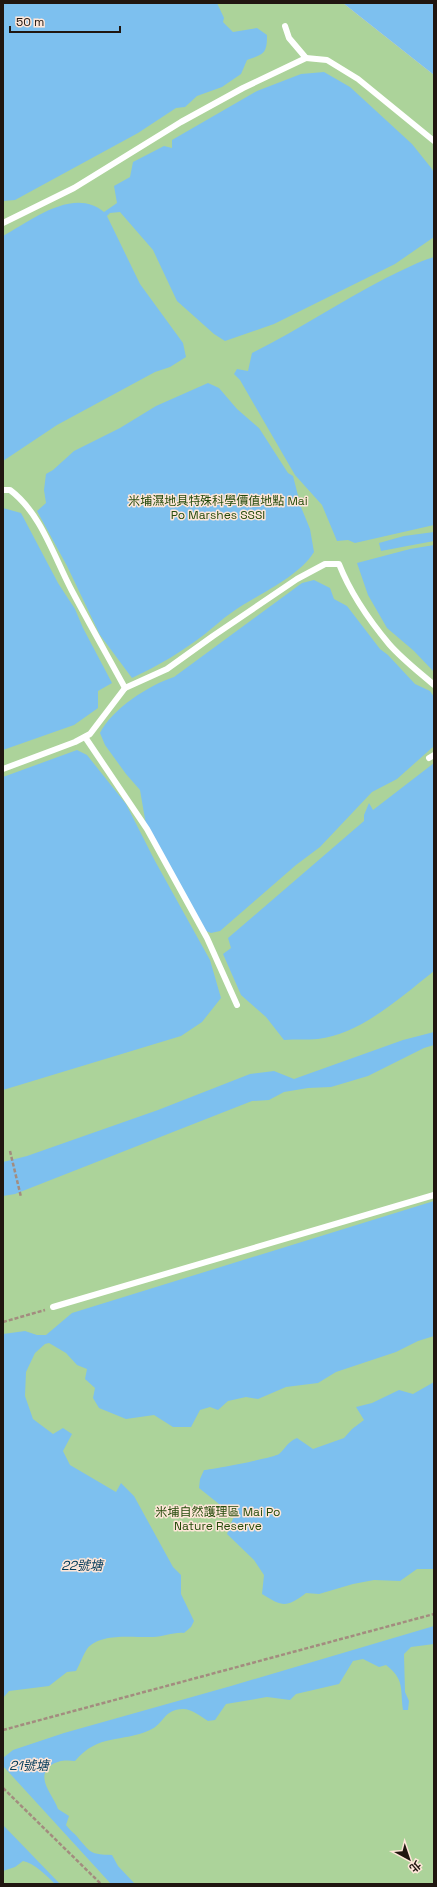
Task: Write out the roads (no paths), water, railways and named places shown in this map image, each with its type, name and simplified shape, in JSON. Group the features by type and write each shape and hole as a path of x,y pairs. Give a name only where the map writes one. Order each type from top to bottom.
{"lane":[{"path":"285,26 289,38 306,58"},
{"path":"3,223 74,188 181,122 243,88 306,58 327,60 358,79 434,141"},
{"path":"3,490 10,490 14,493 34,514 72,592 125,688"},
{"path":"3,769 75,742 90,734 125,688 167,669 297,579 325,564 339,564 345,578 371,620 389,645 434,685"},
{"path":"85,736 147,829 207,938 237,1005"},
{"path":"53,1308 434,1195"}],"water":[{"path":"3,3 217,3 224,18 223,22 233,32 257,28 267,35 266,46 265,50 261,54 247,60 241,74 222,87 197,96 185,107 176,108 138,133 15,200 3,201"},
{"path":"343,3 434,3 434,75"},
{"path":"324,72 350,87 412,144 432,169 434,173 434,237 395,264 274,324 225,341 214,334 177,301 153,250 120,212 110,213 107,216 140,284 183,343 186,357 170,367 155,372 57,425 3,461 3,236 39,215 66,204 79,203 92,205 104,212 117,203 114,186 130,177 133,162 164,146 172,148 172,140 257,91 301,74"},
{"path":"434,257 434,525 355,543 348,540 337,541 322,505 295,475 240,380 234,374 237,369 248,371 252,353 386,278"},
{"path":"208,383 219,388 237,409 259,428 288,473 293,476 301,507 310,529 314,552 298,570 276,586 241,606 179,652 132,678 100,635 67,566 37,511 46,503 44,490 46,474 53,470 74,451 120,428 156,406"},
{"path":"3,508 21,513 58,583 75,609 83,628 112,683 98,691 98,708 74,725 3,750"},
{"path":"434,532 434,541 381,551 379,543 404,536"},
{"path":"434,545 434,672 414,651 387,628 368,595 357,563 410,549"},
{"path":"314,580 330,588 334,599 347,606 380,649 388,655 415,684 430,691 434,697 434,746 397,779 372,792 320,847 296,865 220,931 211,933 201,929 146,825 140,790 126,774 105,745 100,733 113,715 132,699 154,686 174,677 302,583"},
{"path":"77,750 87,755 126,804 155,861 210,960 221,998 202,1022 181,1036 3,1090 3,777"},
{"path":"434,763 434,971 380,1013 350,1030 334,1036 318,1039 284,1040 266,1017 241,995 223,954 231,948 228,938 364,821 364,815 369,803 373,810"},
{"path":"434,1032 434,1045 424,1048 368,1076 331,1087 308,1088 284,1092 269,1100 252,1101 15,1194 3,1196 3,1162 27,1156 158,1110 250,1074 274,1071 294,1079 403,1040"},
{"name":"22號塘","path":"434,1201 434,1336 418,1341 396,1352 336,1372 318,1383 286,1387 258,1399 246,1397 228,1401 218,1410 210,1407 200,1410 191,1427 173,1427 154,1415 126,1419 99,1408 93,1398 95,1388 85,1379 87,1369 77,1365 66,1353 49,1343 45,1344 35,1353 26,1372 25,1396 33,1419 53,1434 63,1428 72,1434 63,1451 70,1465 116,1492 121,1483 134,1496 173,1567 181,1575 181,1594 194,1621 191,1627 184,1633 157,1637 118,1637 100,1640 87,1649 76,1671 67,1672 49,1686 9,1691 3,1698 3,1334 25,1331 37,1335 46,1335 72,1313"},
{"path":"434,1382 434,1569 417,1569 400,1581 374,1580 353,1584 319,1594 306,1593 294,1601 284,1604 262,1594 264,1575 254,1560 227,1534 234,1516 199,1488 200,1479 204,1470 274,1456 279,1454 289,1443 297,1438 313,1449 344,1438 352,1429 364,1420 356,1407 372,1403 399,1390 413,1394"},
{"name":"21號塘","path":"434,1626 434,1644 411,1647 404,1654 405,1692 409,1701 408,1710 403,1710 399,1680 392,1670 386,1665 379,1667 363,1659 353,1661 339,1684 296,1694 290,1700 267,1697 226,1704 215,1720 208,1721 190,1710 183,1709 172,1711 150,1730 139,1734 102,1742 84,1752 75,1761 62,1761 50,1766 44,1776 45,1781 58,1809 69,1816 66,1825 92,1852 112,1855 118,1866 135,1884 111,1884 3,1766 3,1758 13,1750 64,1733 231,1686"},
{"path":"3,1825 60,1884 55,1884 36,1867 23,1861 15,1867 3,1871"}],"park label":[{"name":"米埔濕地具特殊科學價值地點 Mai Po Marshes SSSI","path":"218,508"},
{"name":"米埔自然護理區 Mai Po Nature Reserve","path":"218,1519"}]}
